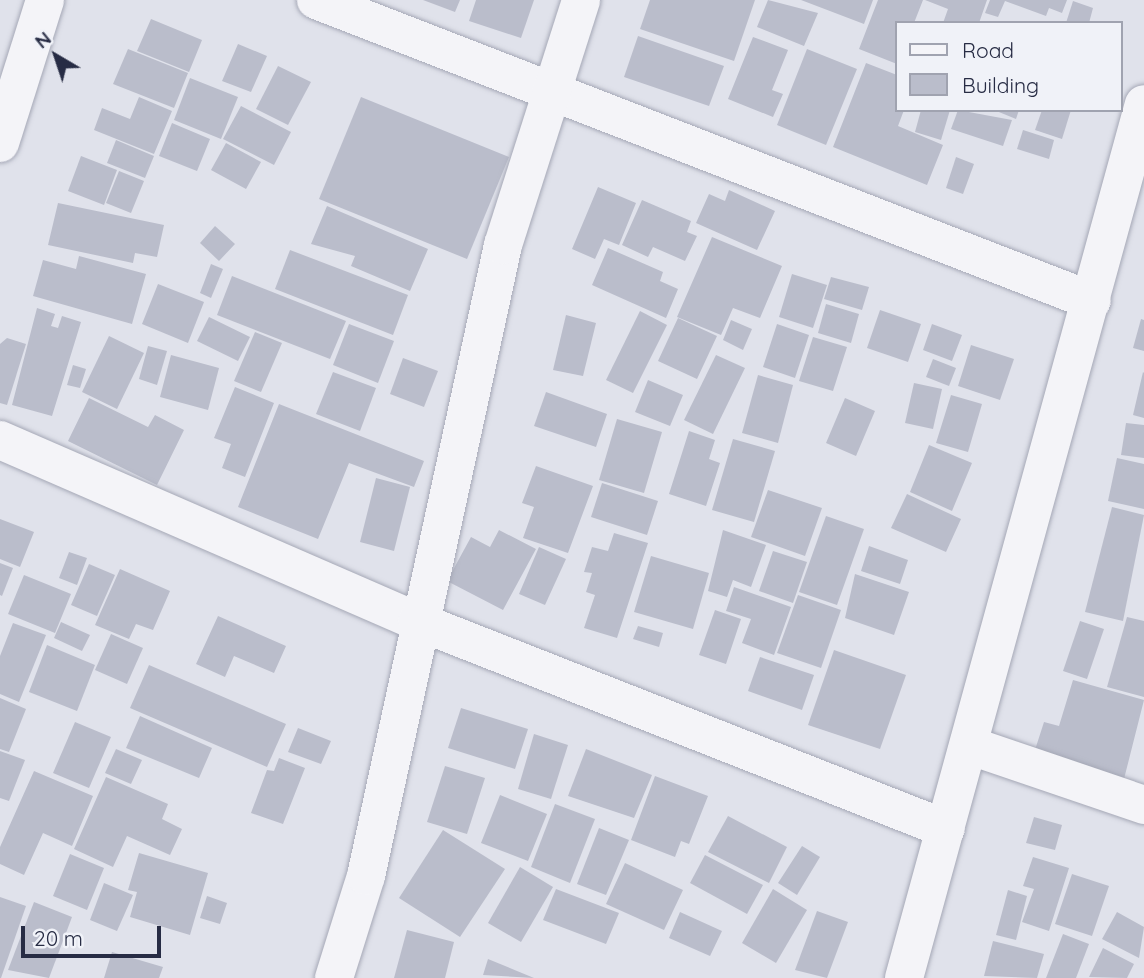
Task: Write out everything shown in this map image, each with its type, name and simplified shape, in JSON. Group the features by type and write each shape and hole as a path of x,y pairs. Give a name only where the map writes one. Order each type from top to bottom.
{"street":[{"path":"0,143 45,0"},
{"path":"316,0 556,89 1093,301"},
{"path":"334,978 366,876 417,621 503,244 556,89 581,0"},
{"path":"904,978 971,746 1144,104"},
{"path":"0,440 417,621 946,829"},
{"path":"971,746 1144,805"}],"building":[{"path":"423,0 460,0 455,12"},
{"path":"476,0 534,0 521,38 469,21"},
{"path":"650,0 755,0 734,61 640,29"},
{"path":"768,0 818,13 804,46 757,27"},
{"path":"801,0 873,0 864,24"},
{"path":"878,0 923,0 915,21 895,21 895,63 859,49"},
{"path":"925,0 987,0 980,21 944,21 948,9"},
{"path":"990,0 1067,0 1062,13 1049,8 1046,16 1005,1 998,17 985,13"},
{"path":"1073,1 1093,8 1090,21 1067,21"},
{"path":"151,19 202,40 189,72 137,51"},
{"path":"638,36 724,66 709,106 624,77"},
{"path":"753,37 788,50 772,90 783,94 773,117 728,99"},
{"path":"238,44 267,56 251,92 222,81"},
{"path":"128,49 188,73 174,108 113,84"},
{"path":"807,49 857,69 826,145 777,125"},
{"path":"866,63 895,74 895,112 903,112 898,126 943,145 927,185 833,147"},
{"path":"278,66 311,82 288,125 256,109"},
{"path":"190,78 238,97 221,139 174,120"},
{"path":"139,97 172,111 154,154 94,130 102,108 130,119"},
{"path":"361,97 509,157 467,259 319,199"},
{"path":"241,106 291,132 274,165 223,139"},
{"path":"920,112 949,112 941,140 915,132"},
{"path":"957,112 1012,120 1003,146 951,129"},
{"path":"999,112 1018,112 1016,119"},
{"path":"1041,112 1070,112 1062,139 1035,130"},
{"path":"172,123 210,139 197,171 159,156"},
{"path":"1023,130 1054,140 1049,159 1017,149"},
{"path":"116,140 154,156 145,178 107,163"},
{"path":"226,143 261,162 246,189 211,170"},
{"path":"81,156 117,170 104,205 68,191"},
{"path":"956,157 974,164 963,194 946,188"},
{"path":"119,171 144,181 131,213 106,203"},
{"path":"598,187 636,203 619,245 604,239 595,259 572,249"},
{"path":"729,190 775,211 757,250 696,223 709,194 725,201"},
{"path":"642,200 691,221 687,232 697,236 685,261 653,247 648,257 622,245"},
{"path":"58,203 164,225 157,257 135,253 133,263 48,245"},
{"path":"327,206 428,249 410,291 351,266 355,256 311,244"},
{"path":"215,226 235,244 219,261 200,243"},
{"path":"712,237 782,266 760,318 733,308 721,335 677,317"},
{"path":"608,248 663,272 660,281 678,289 666,318 592,285"},
{"path":"290,250 408,295 393,335 275,289"},
{"path":"79,256 146,274 132,324 33,296 43,260 76,269"},
{"path":"211,264 223,269 211,298 200,293"},
{"path":"792,274 827,285 813,328 779,317"},
{"path":"232,276 346,321 330,359 217,315"},
{"path":"831,277 869,287 862,310 824,299"},
{"path":"158,284 204,302 188,343 142,324"},
{"path":"826,304 859,314 851,343 818,333"},
{"path":"37,308 55,314 51,326 58,328 62,316 81,322 52,416 12,405"},
{"path":"880,310 921,324 908,362 867,348"},
{"path":"640,311 667,325 633,393 606,380"},
{"path":"566,315 596,323 583,376 553,370"},
{"path":"209,317 250,337 238,361 197,341"},
{"path":"678,318 717,336 697,379 658,361"},
{"path":"1141,319 1144,320 1144,351 1133,348"},
{"path":"731,320 752,329 743,350 723,340"},
{"path":"349,324 394,341 378,383 333,365"},
{"path":"777,324 809,335 795,378 763,367"},
{"path":"932,324 962,335 952,361 923,350"},
{"path":"255,332 282,343 261,392 234,381"},
{"path":"109,336 144,353 117,409 82,392"},
{"path":"813,337 847,347 833,391 799,381"},
{"path":"7,338 26,344 7,405 0,403 0,344"},
{"path":"971,345 1014,359 1000,400 958,386"},
{"path":"148,346 167,351 157,385 139,379"},
{"path":"171,355 219,368 208,410 160,397"},
{"path":"716,355 745,368 713,434 684,420"},
{"path":"403,358 438,371 424,407 390,394"},
{"path":"933,359 956,368 949,386 926,377"},
{"path":"73,365 86,369 80,388 67,385"},
{"path":"333,372 376,388 360,431 316,414"},
{"path":"1144,373 1144,418 1133,415"},
{"path":"758,375 793,385 778,443 742,433"},
{"path":"648,380 683,395 670,426 635,412"},
{"path":"914,383 942,389 933,429 905,423"},
{"path":"235,387 274,403 245,477 222,468 231,444 214,438"},
{"path":"546,392 607,414 596,447 534,426"},
{"path":"951,395 982,404 968,452 936,443"},
{"path":"89,398 148,427 155,415 184,430 157,485 68,441"},
{"path":"845,398 875,411 856,456 826,443"},
{"path":"279,404 424,461 414,487 349,463 318,539 238,507"},
{"path":"617,419 662,432 644,493 599,480"},
{"path":"1126,423 1144,425 1144,458 1121,455"},
{"path":"689,431 715,440 709,459 720,463 706,506 669,494"},
{"path":"733,439 775,451 754,522 712,510"},
{"path":"929,445 972,463 952,511 910,492"},
{"path":"1117,458 1144,464 1144,509 1108,501"},
{"path":"536,466 593,486 568,553 523,538 534,507 522,503"},
{"path":"376,478 410,487 394,551 360,542"},
{"path":"602,483 658,501 647,535 591,517"},
{"path":"768,490 822,508 805,556 751,537"},
{"path":"907,494 961,519 946,552 891,528"},
{"path":"1112,507 1144,515 1123,621 1085,612"},
{"path":"826,516 864,529 837,605 799,592"},
{"path":"0,519 34,532 20,567 0,559"},
{"path":"499,530 536,549 503,610 447,581 471,537 490,547"},
{"path":"723,530 766,545 751,587 733,580 727,597 708,591"},
{"path":"614,533 648,543 617,638 584,628 595,595 586,592 592,573 584,572 592,547 608,551"},
{"path":"869,546 908,560 900,584 861,571"},
{"path":"539,547 566,559 545,605 519,594"},
{"path":"773,551 807,562 793,603 759,591"},
{"path":"69,552 87,558 77,585 59,578"},
{"path":"651,556 709,573 693,629 634,612"},
{"path":"0,563 13,568 2,596 0,595"},
{"path":"89,564 115,575 97,616 71,605"},
{"path":"120,569 170,591 153,630 136,624 129,639 95,625"},
{"path":"855,574 909,592 894,635 845,618"},
{"path":"24,575 71,594 55,633 8,614"},
{"path":"734,587 791,607 774,655 742,643 751,619 726,611"},
{"path":"798,595 841,610 821,668 777,653"},
{"path":"715,610 741,619 726,664 699,655"},
{"path":"218,616 286,646 274,673 234,656 225,677 196,664"},
{"path":"1127,617 1144,621 1144,697 1107,687"},
{"path":"1080,621 1104,629 1087,679 1063,671"},
{"path":"61,622 90,635 82,651 54,638"},
{"path":"13,623 46,635 19,702 0,694 0,656"},
{"path":"638,626 663,633 659,647 633,639"},
{"path":"111,634 143,648 127,684 95,670"},
{"path":"47,645 95,665 77,711 29,692"},
{"path":"834,650 906,675 880,749 808,725"},
{"path":"760,657 814,675 802,710 748,691"},
{"path":"149,665 286,724 267,767 130,708"},
{"path":"1073,680 1144,700 1124,779 1034,753 1044,722 1059,726"},
{"path":"0,698 26,709 9,752 0,749"},
{"path":"461,708 528,729 515,769 448,748"},
{"path":"140,716 212,748 199,778 126,748"},
{"path":"75,722 111,737 89,788 53,773"},
{"path":"298,728 331,741 321,764 288,752"},
{"path":"534,734 568,745 551,799 518,789"},
{"path":"116,749 142,760 131,784 105,773"},
{"path":"586,749 652,775 634,818 568,796"},
{"path":"0,751 25,760 9,801 0,798"},
{"path":"279,758 305,768 283,824 251,813 267,770 274,771"},
{"path":"445,766 485,778 467,834 427,822"},
{"path":"34,771 93,796 72,846 43,833 24,875 0,864 0,847"},
{"path":"655,776 708,796 689,844 681,841 675,857 631,840"},
{"path":"106,777 168,804 162,819 182,829 170,855 127,836 113,867 74,849"},
{"path":"500,795 547,814 528,861 481,843"},
{"path":"555,804 595,819 570,883 531,867"},
{"path":"728,816 787,847 769,883 708,852"},
{"path":"1034,817 1062,825 1055,850 1026,843"},
{"path":"599,828 629,840 606,895 577,884"},
{"path":"443,830 505,869 460,937 399,898"},
{"path":"802,846 820,857 797,895 778,883"},
{"path":"139,853 208,873 190,935 130,917 137,892 128,890"},
{"path":"70,854 104,868 87,910 53,896"},
{"path":"705,855 763,885 747,914 690,883"},
{"path":"1033,857 1069,868 1049,931 1022,922 1034,889 1023,886"},
{"path":"625,863 683,890 664,930 606,904"},
{"path":"520,867 553,887 521,942 488,923"},
{"path":"1072,874 1109,886 1092,936 1055,924"},
{"path":"104,883 133,895 117,931 90,920"},
{"path":"556,889 619,913 606,944 543,920"},
{"path":"773,889 807,910 776,963 742,943"},
{"path":"1008,890 1027,896 1016,940 996,935"},
{"path":"207,896 227,903 220,924 200,918"},
{"path":"0,897 26,906 1,978 0,978"},
{"path":"34,902 72,917 49,978 8,970"},
{"path":"817,911 848,922 827,978 795,970"},
{"path":"680,912 722,931 710,956 669,938"},
{"path":"1117,912 1144,927 1139,958 1102,939"},
{"path":"407,930 454,942 445,978 394,978"},
{"path":"1063,934 1089,944 1076,978 1046,978"},
{"path":"993,941 1044,954 1037,978 984,976"},
{"path":"1103,948 1134,964 1127,978 1089,977"},
{"path":"112,952 163,967 159,978 104,978"},
{"path":"488,959 534,978 483,975"}]}
